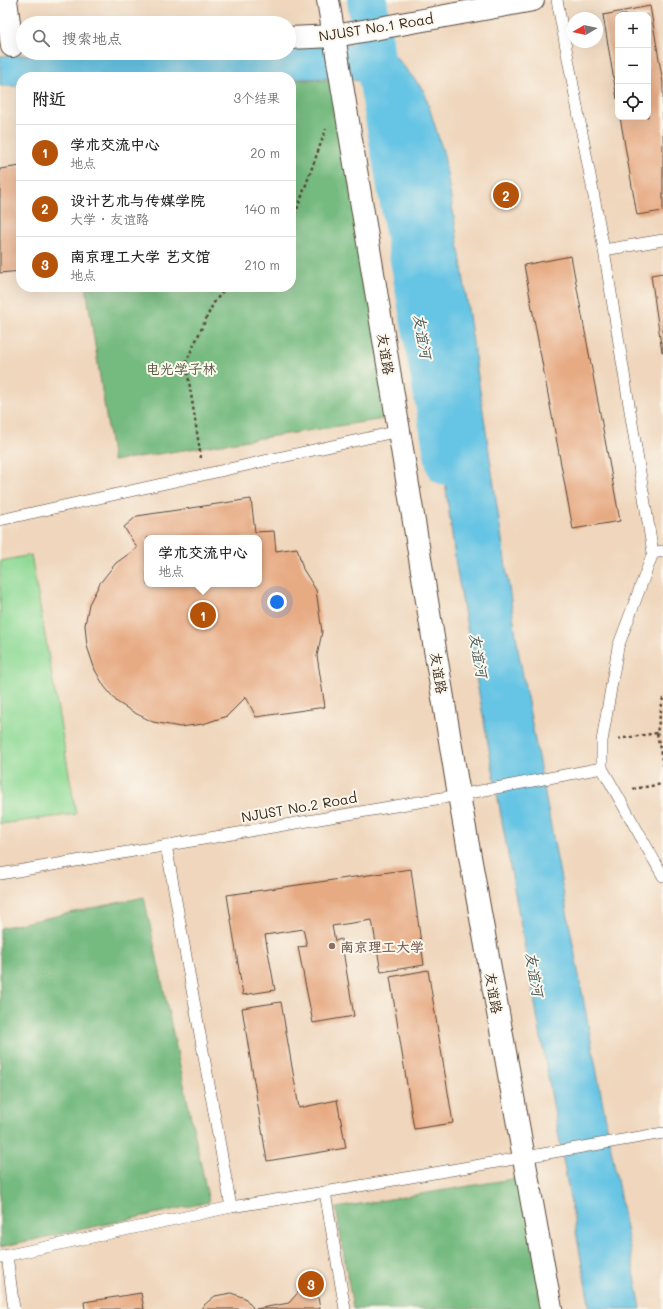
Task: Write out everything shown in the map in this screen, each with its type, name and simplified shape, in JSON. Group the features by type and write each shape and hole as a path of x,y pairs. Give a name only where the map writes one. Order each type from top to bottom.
{"street":[{"path":"6,0 12,46"},
{"name":"友谊路","path":"328,0 458,795 551,1309"},
{"name":"NJUST No.1 Road","path":"296,38 335,36 533,0"}],"lane":[{"path":"557,0 604,250 658,552 618,647 602,741 602,768 617,792 663,876"},
{"path":"604,250 663,240"},
{"path":"0,520 399,431"},
{"name":"NJUST No.2 Road","path":"0,874 458,795 602,768"},
{"path":"166,845 231,1207"},
{"path":"14,1309 4,1256 231,1207 663,1133"},
{"path":"325,1192 345,1309"}],"path":[{"path":"296,212 327,128"},
{"path":"203,474 186,362 213,304 222,292"},
{"path":"663,698 658,732 663,765"},
{"path":"602,741 658,732"},
{"path":"617,792 663,784"}],"shaded area":[{"name":"南京理工大学","path":"0,0 663,0 663,1309 0,1309"}],"green space":[{"name":"电光学子林","path":"296,80 333,80 390,418 113,461 87,292 296,292"},
{"path":"31,555 76,814 0,824 0,561"},
{"path":"144,897 209,1202 0,1247 0,928"},
{"path":"524,1177 542,1309 353,1309 336,1208"}],"water":[{"path":"360,44 397,58 424,91 444,155 518,649 641,1309 590,1309 456,566 401,140 388,104 381,91 368,82 336,78 296,79 296,72 16,72 16,86 0,86 0,56 16,55 16,60 296,60 296,46"}],"building":[{"path":"650,6 663,83 663,211 637,215 621,120 651,120 651,12 619,12"},
{"path":"615,13 615,87 603,15"},
{"path":"16,167 16,271 0,273 0,169"},
{"path":"571,256 620,521 573,529 524,265"},
{"path":"663,273 663,352 662,352 651,275"},
{"path":"251,499 255,532 274,531 276,551 297,548 303,569 316,590 322,632 317,656 325,707 256,717 246,697 227,716 203,724 180,727 153,722 117,702 104,686 95,670 87,646 85,625 89,604 100,583 116,563 137,548 124,527 137,516"},
{"path":"411,869 424,965 381,972 372,920 332,926 335,941 341,939 354,1016 313,1023 298,947 307,946 303,929 265,935 275,990 243,995 227,895"},
{"path":"428,970 453,1123 414,1129 390,977"},
{"path":"281,1002 299,1108 337,1100 346,1148 267,1161 242,1008"},
{"path":"314,1274 320,1309 256,1309 289,1303"},
{"path":"141,1293 144,1309 85,1309 84,1302"},
{"path":"231,1293 245,1298 254,1309 201,1309 215,1296"}],"waterway":[{"name":"友谊河","path":"367,0 377,72 446,465"}],"place":[{"name":"设计艺术与传媒学院","path":"506,195"},
{"name":"学术交流中心","path":"203,615"},
{"name":"南京理工大学","path":"332,946"},
{"name":"南京理工大学 艺文馆","path":"311,1284"}]}
